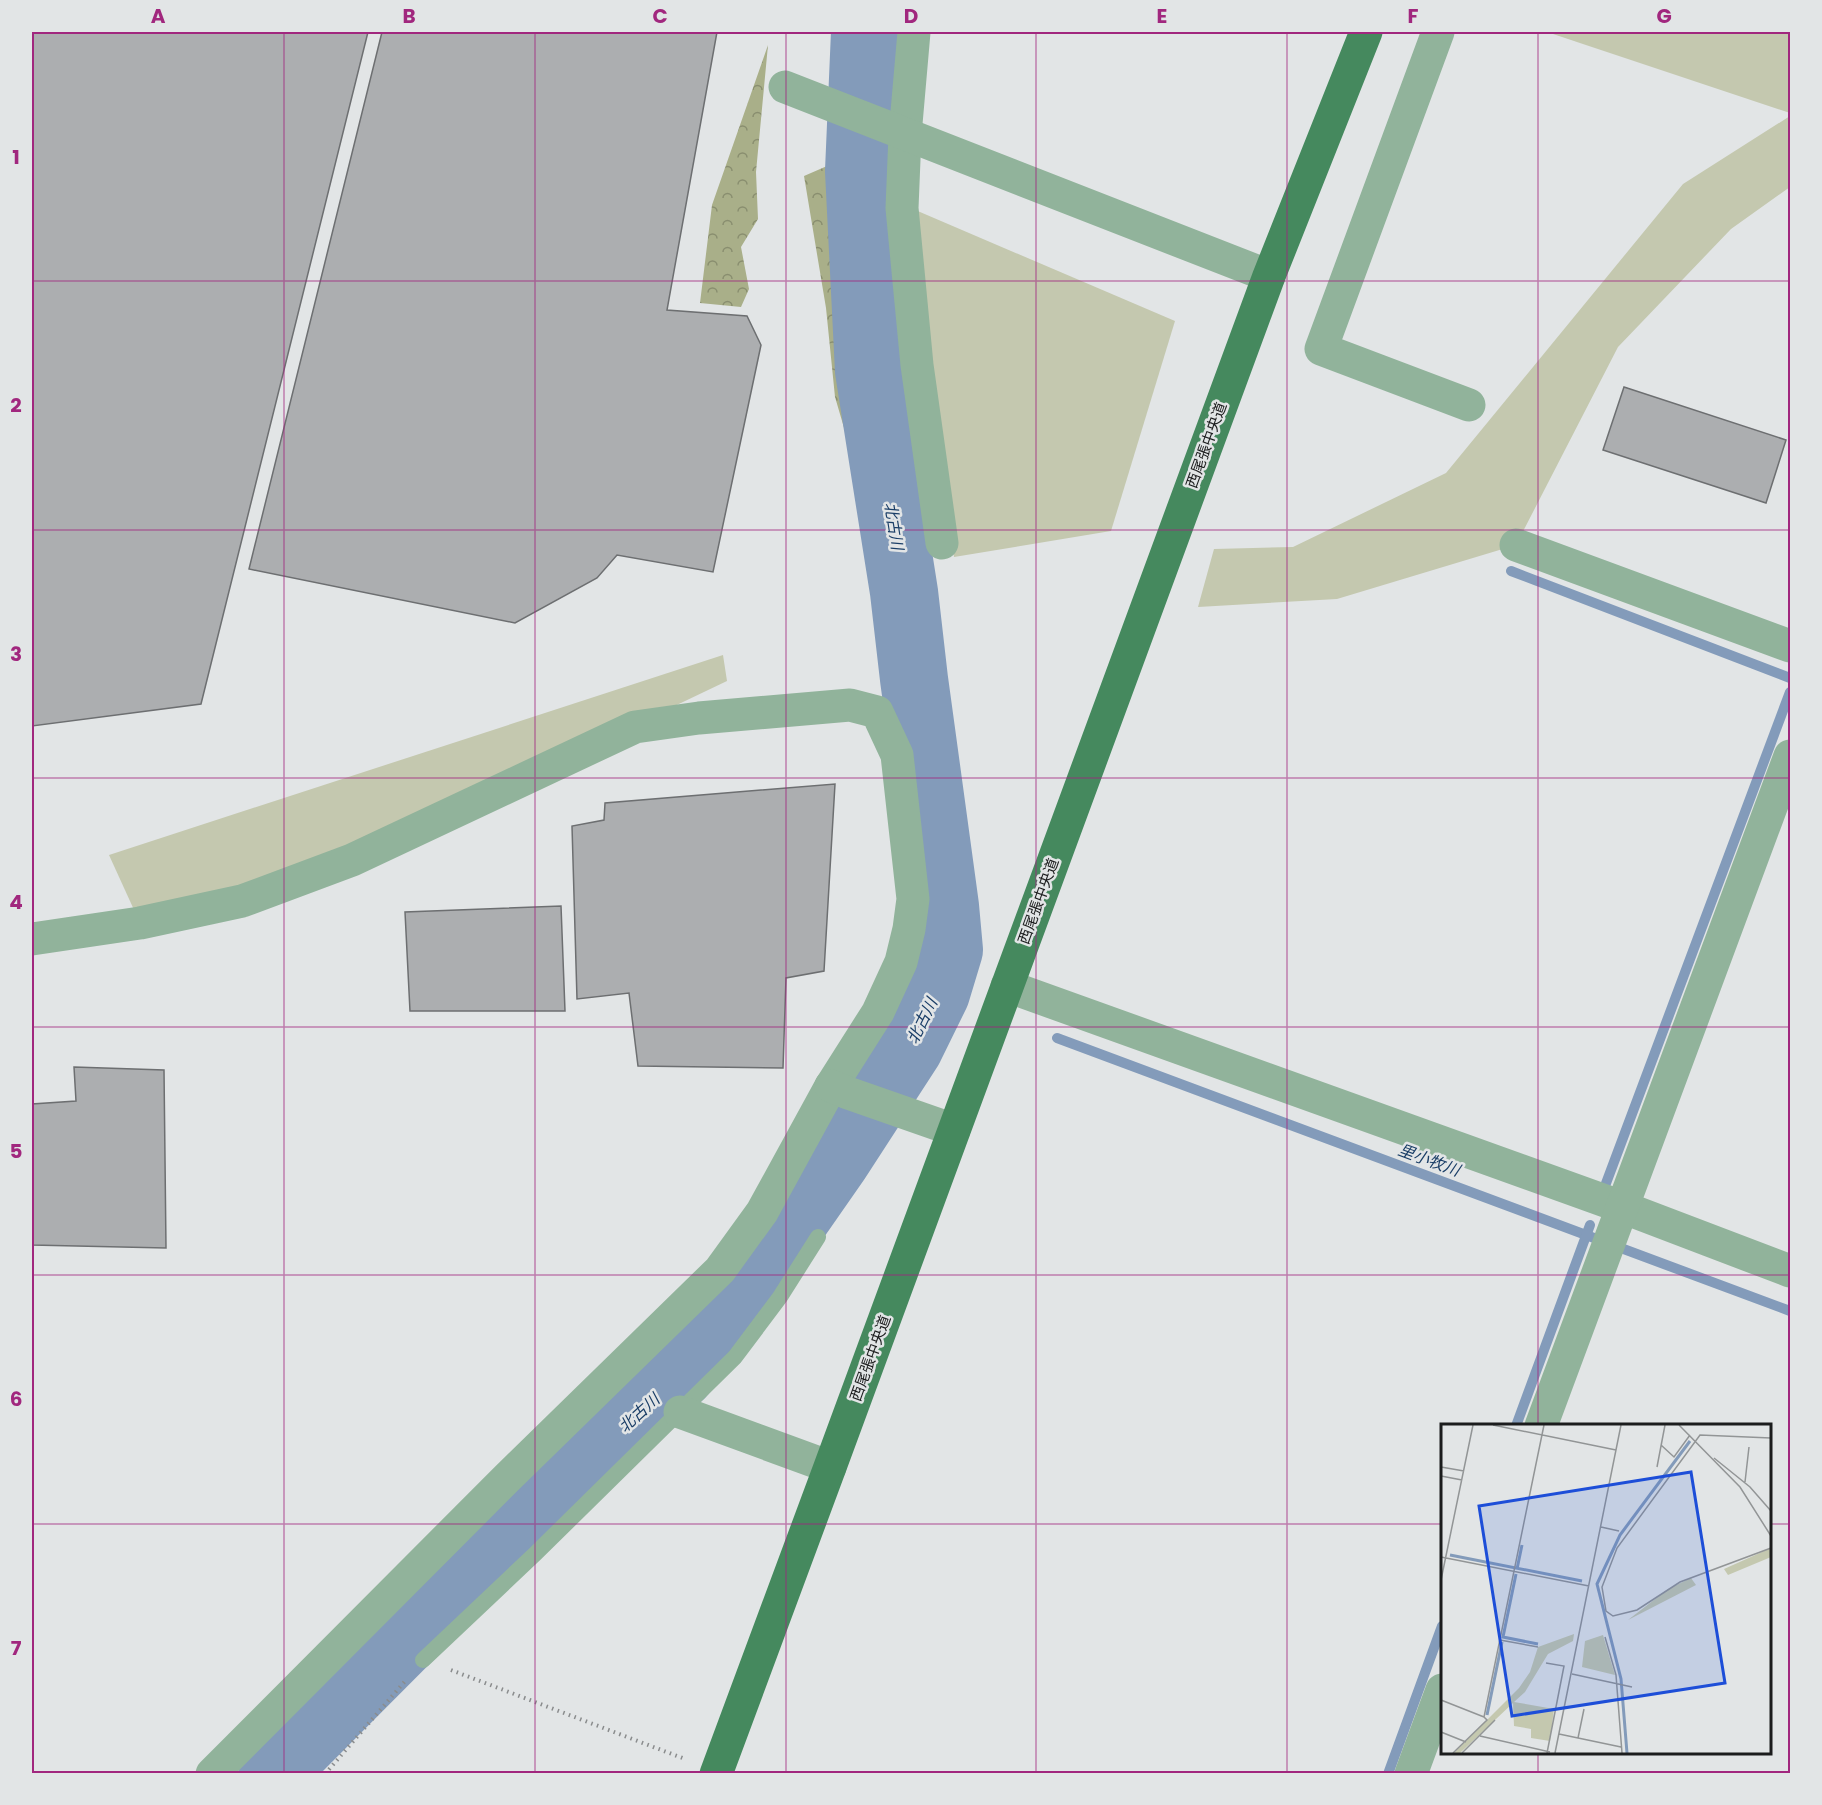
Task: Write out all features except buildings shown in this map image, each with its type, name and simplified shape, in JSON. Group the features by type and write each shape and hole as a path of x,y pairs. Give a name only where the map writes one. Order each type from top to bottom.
{"main road":[{"name":"西尾張中央道","path":"716,1772 1269,276 1366,32"}],"street":[{"path":"914,32 899,132 902,208 917,365 942,543"},
{"path":"1438,32 1321,349 1469,405"},
{"path":"785,87 1269,276"},
{"path":"1516,545 1791,646"},
{"path":"32,939 140,923 242,901 352,860 635,727 699,718 850,705 877,712 897,755 913,899 902,962 840,1089 762,1212 720,1270 514,1471 212,1773"},
{"path":"1541,1424 1791,756"},
{"path":"1007,986 1613,1231 1791,1271"},
{"path":"840,1089 954,1130"},
{"path":"680,1412 830,1467"},
{"path":"1411,1773 1441,1695"}],"lane":[{"path":"423,1660 535,1554 735,1357 780,1298 818,1237"}],"path":[{"path":"325,1773 423,1660 716,1772"}],"green space":[{"path":"1547,32 1790,32 1790,113"},
{"path":"768,45 756,172 758,219 741,247 749,289 741,307 700,303 712,205"},
{"path":"1790,116 1790,187 1731,229 1618,347 1516,545 1337,599 1198,607 1214,549 1293,547 1446,473 1683,184"},
{"path":"834,163 856,398 873,486 876,519 860,524 847,438 835,397 826,308 804,176"},
{"path":"913,209 1175,321 1111,531 954,557"},
{"path":"723,655 727,681 352,860 140,923 109,855"}],"waterway":[{"name":"北古川","path":"272,1774 557,1488 681,1374 757,1274 837,1159 909,1048 936,993 949,950 945,906 904,592 869,371 859,171 865,32"},
{"path":"1511,571 1790,678"},
{"path":"1602,1194 1790,692"},
{"name":"里小牧川","path":"1057,1038 1790,1311"},
{"path":"1517,1424 1590,1225"},
{"path":"1388,1774 1441,1629"}]}
